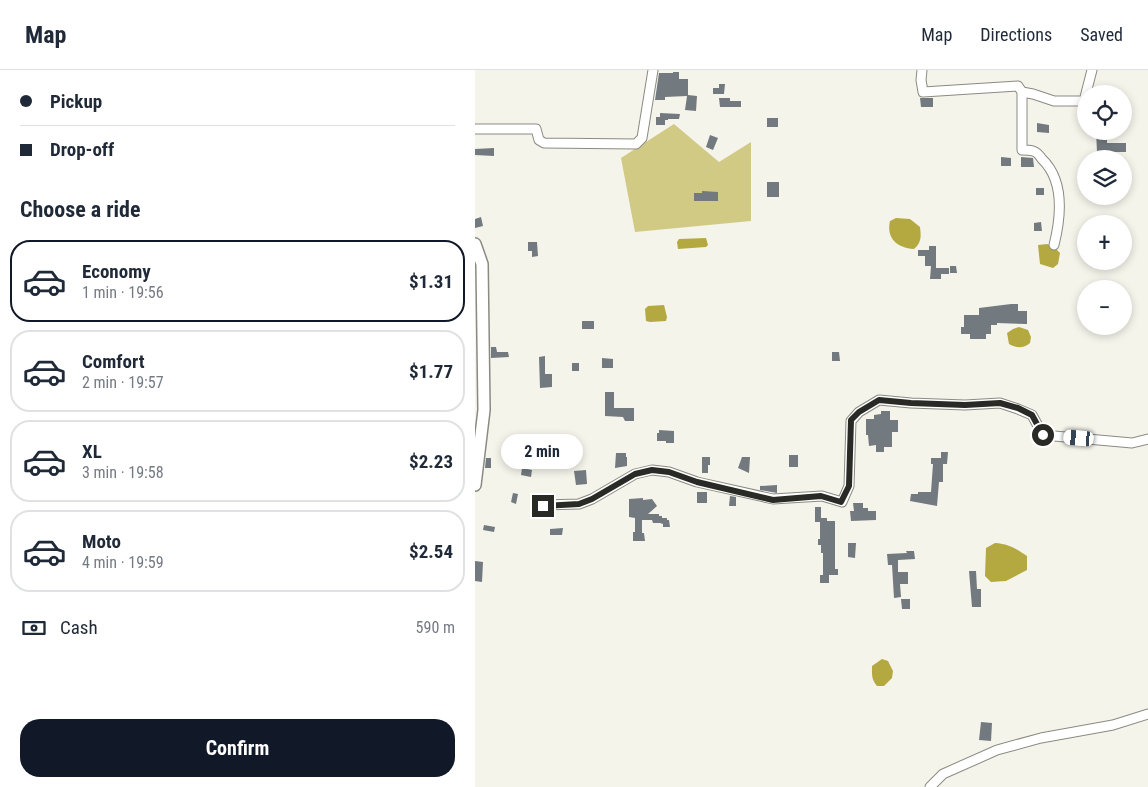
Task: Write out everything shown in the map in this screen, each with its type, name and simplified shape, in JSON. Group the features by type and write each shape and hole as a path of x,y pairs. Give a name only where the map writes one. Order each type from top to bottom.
{"main road":[{"path":"475,244 482,264 484,410 475,485"}],"street":[{"path":"475,129 537,129 539,140 544,143 636,144 642,138 653,70"},
{"path":"922,70 923,92 1018,86 1022,92 1022,150 1035,151 1046,162 1055,178 1059,194 1059,227 1054,245"},
{"path":"1022,92 1054,102 1084,101 1091,70"},
{"path":"543,506 579,504 592,499 635,474 652,470 669,472 697,482 773,500 821,496 841,502 849,486 851,420 859,412 879,400 965,405 1000,403 1018,408 1032,415 1043,435 1132,443 1148,439"},
{"path":"929,787 943,774 997,750 1041,738 1113,725 1148,714"}],"shaded area":[{"path":"674,124 719,162 751,142 751,221 635,232 621,158"},
{"path":"896,218 910,219 920,227 920,241 914,249 903,247 891,237 890,221"},
{"path":"706,238 708,245 706,247 678,249 677,242 679,239"},
{"path":"1047,244 1054,247 1060,253 1058,264 1053,268 1040,264 1038,245"},
{"path":"664,305 666,321 646,321 645,309 648,306"},
{"path":"1019,327 1028,330 1031,337 1030,343 1019,347 1009,344 1007,333"},
{"path":"995,543 1009,546 1027,556 1027,570 1006,581 991,582 985,576 986,548"},
{"path":"882,659 888,661 893,671 892,678 884,686 877,686 873,679 872,666"}],"building":[{"path":"679,72 679,79 688,79 688,95 697,96 696,111 685,110 687,96 665,97 665,100 655,100 659,73"},
{"path":"719,84 725,84 724,94 713,94 713,88 719,88"},
{"path":"719,98 741,101 741,107 720,107"},
{"path":"920,98 933,98 933,107 921,107"},
{"path":"660,113 680,114 679,119 668,119 665,120 665,125 656,125 656,117 660,117"},
{"path":"767,118 778,118 778,127 767,127"},
{"path":"1037,123 1049,125 1049,133 1037,132"},
{"path":"710,135 718,138 713,150 706,147"},
{"path":"1096,140 1107,140 1107,143 1126,143 1126,150 1097,150"},
{"path":"494,148 494,156 475,155 475,149"},
{"path":"1001,157 1011,158 1011,166 1001,166"},
{"path":"1021,157 1033,158 1034,167 1021,167"},
{"path":"767,182 779,182 779,197 767,197"},
{"path":"1036,188 1044,188 1044,195 1036,195"},
{"path":"702,191 718,192 718,201 694,201 694,193 702,193"},
{"path":"481,217 483,226 475,228 475,219"},
{"path":"1041,222 1042,231 1034,231 1034,223"},
{"path":"528,242 537,242 538,256 532,257 532,251 528,251"},
{"path":"929,246 936,246 936,268 949,268 949,274 941,274 941,279 930,279 931,266 925,266 925,256 918,256 918,250 929,250"},
{"path":"950,266 956,266 957,273 950,273"},
{"path":"1018,304 1018,311 1027,311 1027,324 997,323 997,325 991,325 991,334 986,334 986,339 970,339 970,334 961,334 961,327 964,327 964,315 979,315 979,308"},
{"path":"582,321 594,321 594,329 582,329"},
{"path":"491,347 496,347 497,352 508,352 509,357 491,358"},
{"path":"832,352 839,352 840,361 832,361"},
{"path":"545,356 545,374 552,374 552,387 540,388 539,357"},
{"path":"602,358 613,359 613,368 602,368"},
{"path":"572,363 579,363 579,371 572,371"},
{"path":"605,392 614,392 614,408 634,408 634,421 625,421 623,417 605,416"},
{"path":"881,411 890,411 890,420 898,420 898,432 892,432 892,447 884,447 884,452 876,452 876,445 869,446 868,435 866,435 866,419 874,419 874,415 881,414"},
{"path":"659,430 674,431 674,443 657,441"},
{"path":"941,452 948,452 947,464 943,464 943,482 939,482 937,506 910,501 911,494 931,492 933,464 931,464 931,458 941,458"},
{"path":"616,453 626,453 627,466 615,468"},
{"path":"789,455 798,455 798,467 789,467"},
{"path":"702,457 710,457 708,473 702,473"},
{"path":"742,457 750,457 749,473 738,468"},
{"path":"486,458 491,458 491,468 485,468"},
{"path":"522,468 532,470 531,477 521,475"},
{"path":"586,470 587,484 576,485 574,471"},
{"path":"777,485 777,493 760,490 760,486"},
{"path":"697,492 707,492 707,503 697,503"},
{"path":"513,493 518,494 516,504 511,502"},
{"path":"730,496 736,497 736,506 729,506"},
{"path":"643,498 643,500 652,499 657,506 648,514 659,514 662,518 667,518 670,527 663,527 663,524 653,523 652,520 642,520 642,533 644,533 645,541 633,541 635,518 629,517 629,499"},
{"path":"853,503 863,503 863,508 868,508 868,511 876,511 876,520 851,521 850,511 854,511"},
{"path":"815,507 821,507 821,518 827,518 827,521 835,521 835,569 838,569 838,575 829,575 829,583 820,583 820,575 823,575 823,553 821,553 821,545 818,545 820,522 815,522"},
{"path":"484,525 495,527 494,532 483,530"},
{"path":"563,528 562,535 550,535 550,529"},
{"path":"848,543 856,543 855,558 848,557"},
{"path":"906,551 914,551 915,559 898,560 898,572 908,572 908,584 900,584 901,597 894,598 892,565 888,565 887,554 907,553"},
{"path":"475,561 483,562 482,582 475,581"},
{"path":"969,571 976,571 977,589 981,589 981,607 972,607"},
{"path":"901,599 910,599 910,609 902,609"},
{"path":"981,722 992,723 991,741 979,740"}],"route":[{"path":"543,506 579,504 592,499 635,474 652,470 669,472 697,482 747,492 773,500 821,496 841,502 849,486 851,420 859,412 879,400 965,405 1000,403 1018,408 1032,415 1043,435"}]}
